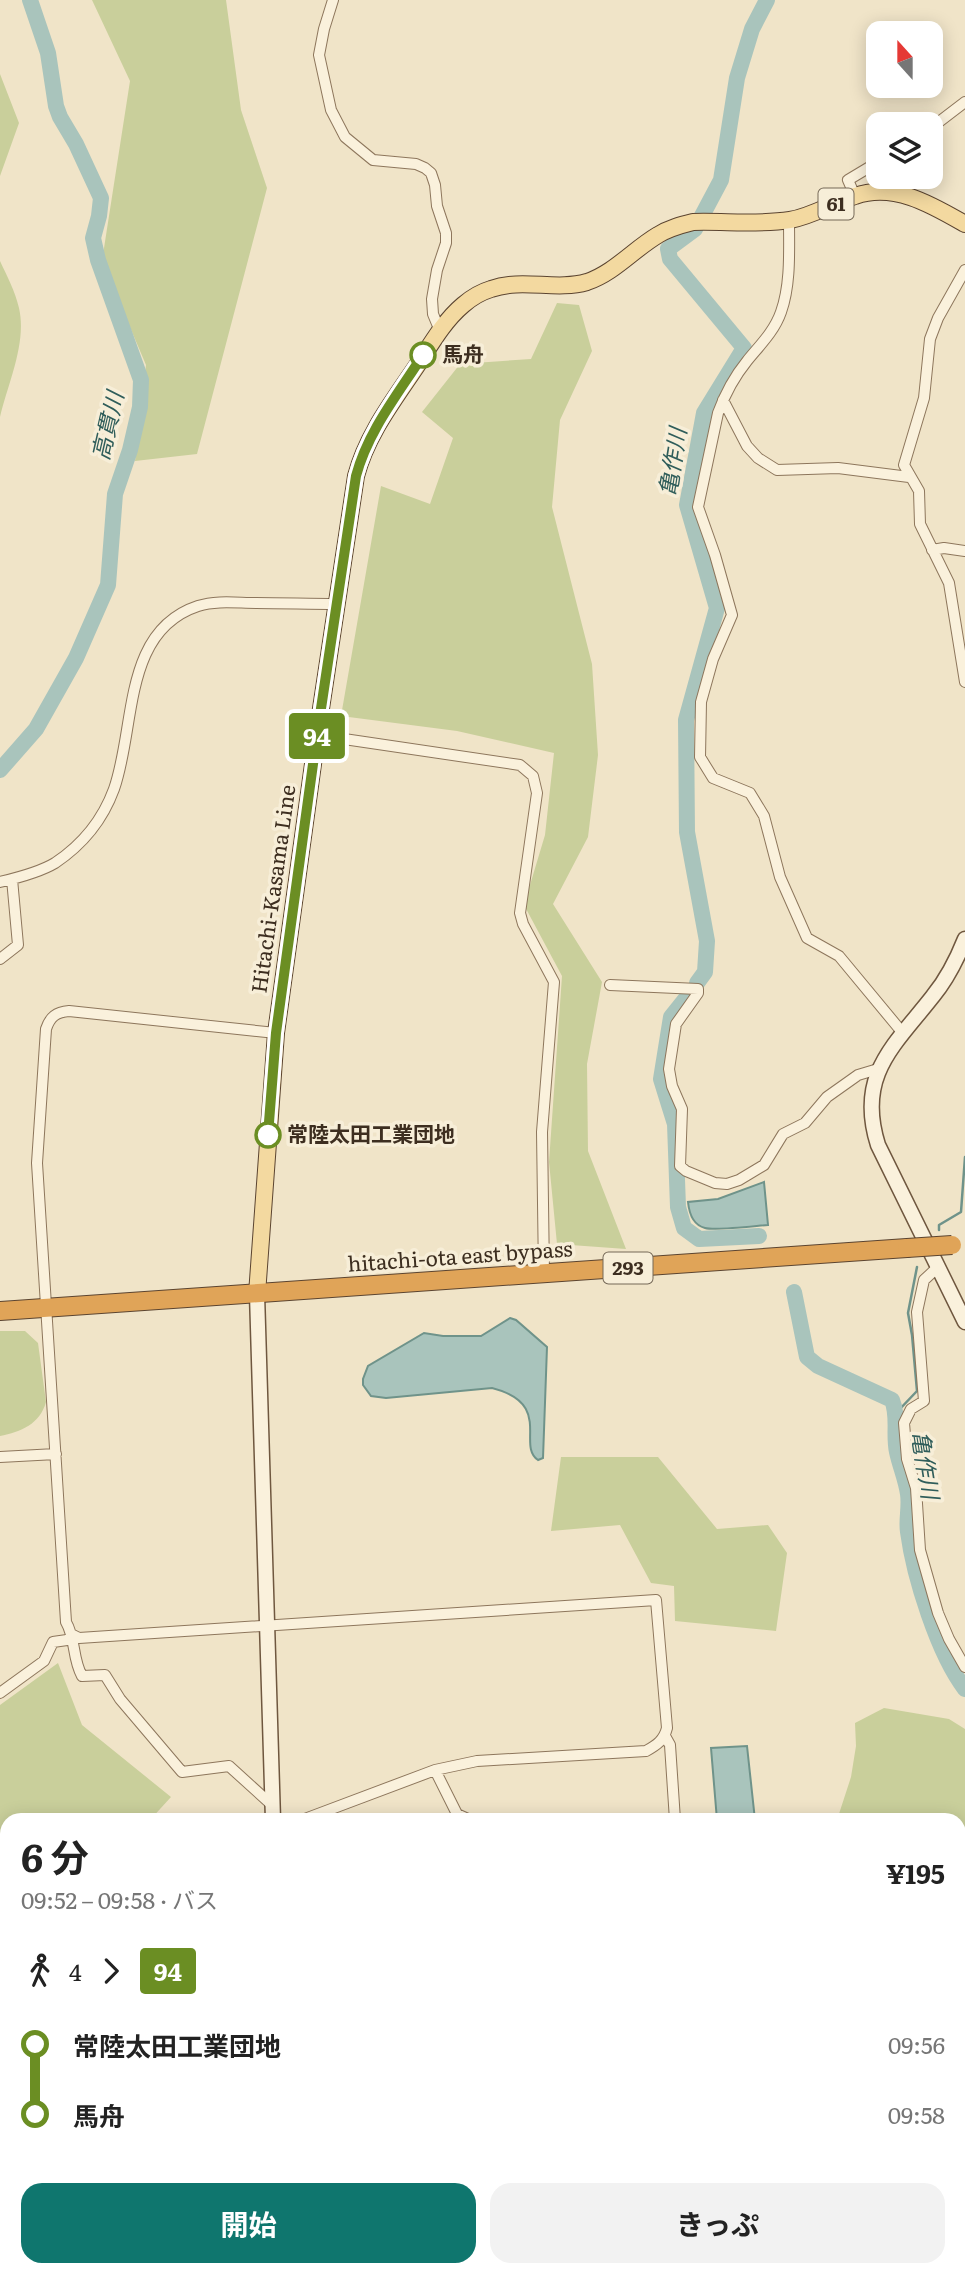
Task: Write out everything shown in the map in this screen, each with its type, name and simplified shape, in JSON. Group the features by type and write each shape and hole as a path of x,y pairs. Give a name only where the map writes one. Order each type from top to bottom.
{"highway":[{"name":"hitachi-ota east bypass","path":"0,1311 958,1245"}],"main road":[{"name":"Hitachi-Kasama Line","path":"257,1294 276,1033 317,735 356,476 361,456 381,419 440,331 465,303 491,289 505,285 586,282 614,267 658,235 697,221 789,220 821,211 855,196 883,191 925,202 965,224"}],"street":[{"path":"333,0 319,55 331,110 345,137 373,160 416,164 425,168 431,173 435,185 437,206 446,233 432,299 433,314 440,331"},
{"path":"943,119 965,103"},
{"path":"855,196 848,180 866,169"},
{"path":"789,220 788,263 780,313 766,340 733,379 723,400 698,507 716,555 732,615 713,659 701,702 700,757 713,778 750,793 764,816 780,877 807,938 839,956 902,1032"},
{"path":"965,270 938,318 930,339 924,398 904,465 919,491 920,523 949,583 965,682"},
{"path":"723,400 747,446 758,458 777,470 838,468 909,477"},
{"path":"932,550 944,548 965,551"},
{"path":"0,882 53,864 77,845 101,817 114,789 125,746 139,667 149,644 160,629 179,614 220,602 336,604"},
{"path":"317,735 520,765 533,776 537,793 520,913 523,924 554,982 542,1120 544,1274"},
{"path":"0,959 18,945 12,879"},
{"path":"965,939 934,995 902,1032 878,1069 871,1102 878,1145 965,1322"},
{"path":"610,985 698,989 698,993 676,1024 669,1069 681,1109 681,1166 715,1184 733,1183 758,1169 768,1161 783,1134 805,1123 841,1086 858,1075 878,1069"},
{"path":"272,1813 229,1766 182,1772 120,1699 105,1675 82,1676 76,1665 73,1635 66,1622 37,1163 46,1030 55,1014 69,1010 276,1033"},
{"path":"939,1266 924,1280 917,1312 924,1401 911,1409 904,1423 907,1459 916,1488 920,1550 938,1613 965,1667"},
{"path":"257,1294 272,1813"},
{"path":"0,1457 56,1454"},
{"path":"73,1635 79,1638 656,1600 667,1727 665,1736 657,1745 646,1751 477,1760 435,1770 321,1813"},
{"path":"0,1693 44,1661 53,1642 67,1640 73,1635"},
{"path":"665,1736 670,1745 675,1813"},
{"path":"435,1770 456,1813"}],"green space":[{"path":"92,0 226,0 241,110 267,188 197,454 135,461 146,365 102,261 130,81"},
{"path":"0,74 19,123 0,176"},
{"path":"0,261 19,308 21,335 0,417"},
{"path":"557,303 579,305 592,351 560,420 552,507 592,664 598,755 588,837 553,904 602,982 587,1064 588,1151 626,1249 557,1244 549,1162 562,976 524,905 545,835 554,753 457,731 341,716 381,486 430,504 453,438 422,412 460,364 531,359"},
{"path":"0,1331 25,1331 38,1343 46,1402 39,1416 29,1426 0,1436"},
{"path":"561,1457 658,1457 717,1529 768,1525 787,1553 776,1631 675,1621 674,1586 651,1583 620,1525 551,1531"},
{"path":"58,1663 82,1725 171,1797 156,1813 0,1813 0,1705"},
{"path":"884,1708 949,1719 965,1729 965,1813 839,1813 851,1777 856,1746 855,1723"}],"water":[{"path":"764,1182 768,1225 710,1229 697,1224 692,1218 688,1202 718,1199"},
{"path":"510,1318 516,1320 547,1347 543,1458 538,1460 532,1453 528,1414 522,1404 511,1395 492,1388 386,1398 371,1396 363,1385 368,1366 424,1333 481,1336"},
{"path":"747,1746 754,1813 716,1813 711,1748"}],"waterway":[{"name":"高貫川","path":"0,770 36,729 76,658 108,585 115,494 130,450 140,407 141,380 98,260 93,238 101,198 56,106 48,53 30,0"},
{"name":"亀作川","path":"697,983 705,972 707,941 687,832 686,720 717,608 687,505 704,413 744,348 670,259 668,249 695,229 721,180 737,78 752,29 767,0"},
{"name":"亀作川","path":"691,992 671,1017 661,1079 675,1124 678,1207 684,1228 699,1239 759,1236"},
{"path":"939,1230 939,1225 961,1212 965,1157"},
{"path":"897,1412 917,1391 908,1313 917,1267"},
{"name":"亀作川","path":"794,1292 807,1357 818,1366 892,1400 897,1452 908,1494 908,1527 916,1571 937,1636 965,1689"}],"bus line":[{"name":"94","path":"268,1135 276,1033 356,476 361,456 381,419 423,355"}],"place":[{"name":"馬舟","path":"423,355"},
{"name":"常陸太田工業団地","path":"268,1135"}]}
